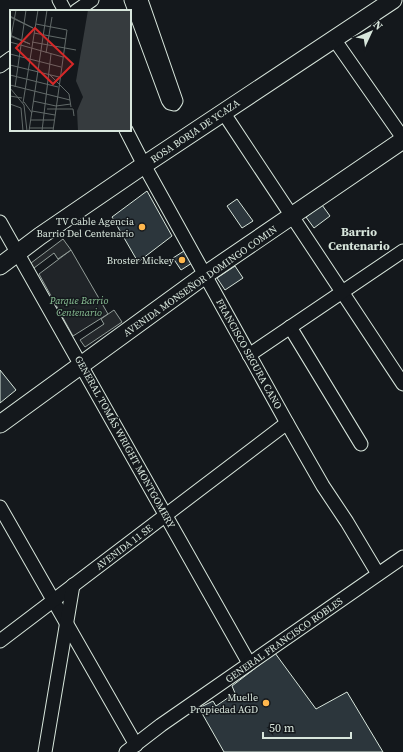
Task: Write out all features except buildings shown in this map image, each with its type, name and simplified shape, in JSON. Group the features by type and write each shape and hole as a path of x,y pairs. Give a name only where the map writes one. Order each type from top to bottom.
{"main road":[{"name":"ROSA BORJA DE YCAZA","path":"0,266 40,236 144,165 393,0"},
{"name":"AVENIDA MONSEÑOR DOMINGO COMIN","path":"0,424 205,275 292,217 403,139"}],"street":[{"path":"59,0 64,10"},
{"path":"77,10 92,0"},
{"path":"131,0 168,100 170,103 174,104 176,101 141,0"},
{"path":"334,39 403,139"},
{"path":"0,66 10,59"},
{"path":"223,112 403,384"},
{"name":"FRANCISCO SEGURA CANO","path":"127,131 287,423 323,486 378,574"},
{"name":"GENERAL TOMÁS WRIGHT MONTGOMERY","path":"0,222 249,663"},
{"path":"249,355 403,251"},
{"path":"290,328 360,444"},
{"name":"AVENIDA 11 SE","path":"0,641 287,423"},
{"path":"0,507 54,600 131,748"},
{"name":"GENERAL FRANCISCO ROBLES","path":"131,748 161,725 403,556"},
{"path":"45,752 73,585"}],"green space":[{"name":"Parque Barrio Centenario","path":"71,250 108,314 73,336 39,274"}],"shaded area":[{"path":"63,239 71,250 58,259 54,253 30,271 27,266"},
{"path":"114,310 122,322 85,347 80,340 104,324 101,319"}],"place":[{"name":"TV Cable Agencia Barrio Del Centenario","path":"142,227"},
{"name":"Broster Mickey","path":"182,260"},
{"name":"Muelle Propiedad AGD","path":"266,703"}],"district":[{"name":"Barrio Centenario","path":"359,239"}]}
